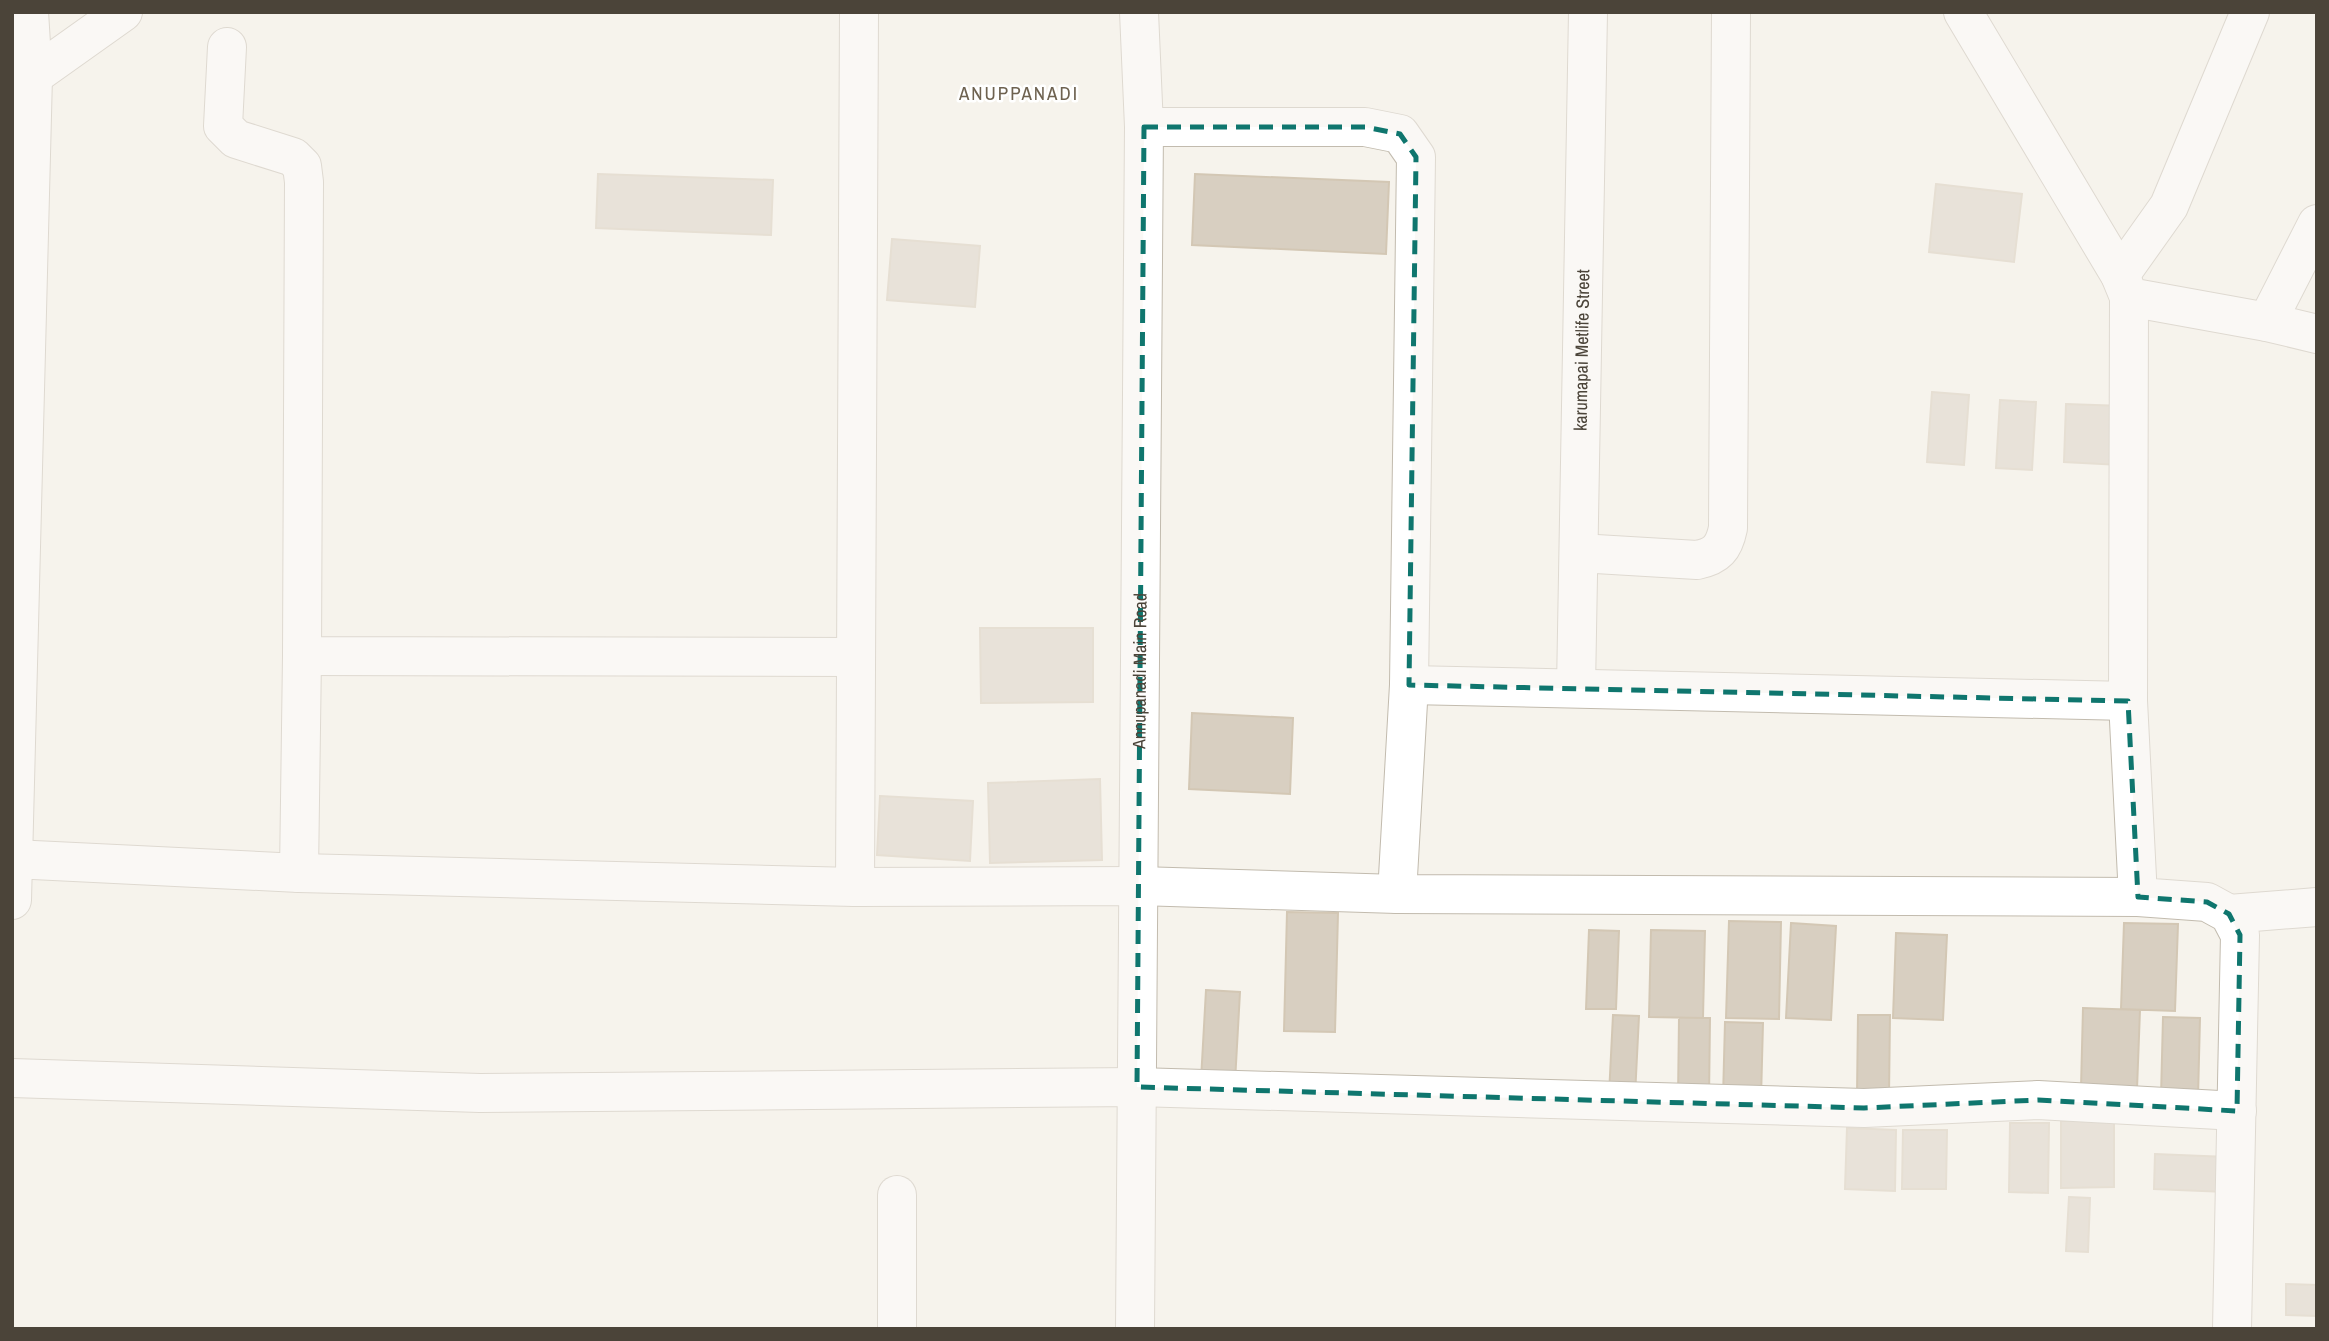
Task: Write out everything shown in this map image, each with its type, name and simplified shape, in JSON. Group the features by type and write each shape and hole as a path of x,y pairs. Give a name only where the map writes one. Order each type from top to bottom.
{"street":[{"path":"12,900 33,76 29,12"},
{"path":"33,76 123,12"},
{"path":"855,887 859,12"},
{"name":"Annupanadi Main Road","path":"1135,1329 1144,127 1139,12"},
{"name":"karumapai Metlife Street","path":"1576,688 1588,12"},
{"path":"1579,553 1697,560 1713,557 1725,544 1728,514 1731,12"},
{"path":"1963,12 2124,286 2128,701 2138,897"},
{"path":"2124,286 2169,206 2250,12"},
{"path":"228,47 223,126 236,139 293,157 302,166 303,174 299,873"},
{"path":"1144,127 1365,127 1400,134 1416,157 1409,685 1397,894"},
{"path":"2267,322 2317,224"},
{"path":"2124,286 2317,334"},
{"path":"302,656 855,657"},
{"path":"1409,685 2128,701"},
{"path":"13,859 299,873 855,887 1139,886 1397,894 2138,897 2207,902 2229,914 2317,907"},
{"path":"2229,914 2240,935 2232,1329"},
{"path":"12,1078 480,1093 1137,1087 1864,1108 2038,1100 2236,1111"},
{"path":"897,1195 897,1329"}],"highlighted area":[{"path":"1144,127 1365,127 1400,134 1416,157 1409,685 2128,701 2138,897 2207,902 2229,914 2240,935 2237,1111 2038,1100 1864,1108 1137,1087"}],"building":[{"path":"598,174 773,180 771,235 596,228"},
{"path":"1195,174 1389,182 1386,254 1192,245"},
{"path":"1936,184 2022,194 2014,262 1929,252"},
{"path":"892,239 980,246 975,307 887,300"},
{"path":"1932,392 1969,395 1964,465 1927,462"},
{"path":"2000,400 2036,402 2032,470 1996,468"},
{"path":"2066,404 2123,406 2120,465 2064,462"},
{"path":"980,628 1093,628 1093,702 981,703"},
{"path":"1192,713 1293,718 1290,794 1189,789"},
{"path":"1100,779 1102,860 990,863 988,783"},
{"path":"880,796 973,801 970,861 877,855"},
{"path":"1287,912 1338,913 1335,1032 1284,1031"},
{"path":"1729,921 1781,922 1779,1019 1726,1018"},
{"path":"1791,923 1836,926 1831,1020 1786,1018"},
{"path":"2124,923 2178,924 2175,1011 2121,1009"},
{"path":"1589,930 1619,931 1616,1009 1586,1009"},
{"path":"1651,930 1705,931 1703,1018 1649,1017"},
{"path":"1896,933 1947,935 1943,1020 1893,1018"},
{"path":"1206,990 1240,992 1235,1082 1201,1080"},
{"path":"2083,1008 2140,1010 2137,1089 2081,1088"},
{"path":"1613,1015 1639,1016 1635,1096 1609,1095"},
{"path":"1858,1015 1890,1015 1889,1095 1857,1094"},
{"path":"2163,1017 2200,1018 2198,1098 2161,1097"},
{"path":"1679,1018 1710,1018 1709,1099 1678,1099"},
{"path":"1725,1022 1763,1023 1761,1099 1723,1098"},
{"path":"2061,1121 2114,1121 2114,1187 2061,1188"},
{"path":"2010,1123 2049,1123 2048,1193 2009,1192"},
{"path":"1847,1128 1896,1130 1895,1191 1845,1189"},
{"path":"1903,1130 1947,1130 1946,1189 1902,1189"},
{"path":"2155,1154 2227,1157 2226,1192 2154,1189"},
{"path":"2069,1197 2090,1198 2088,1252 2066,1251"},
{"path":"2286,1284 2317,1285 2317,1316 2286,1315"}],"district":[{"name":"ANUPPANADI","path":"1019,93"}]}
